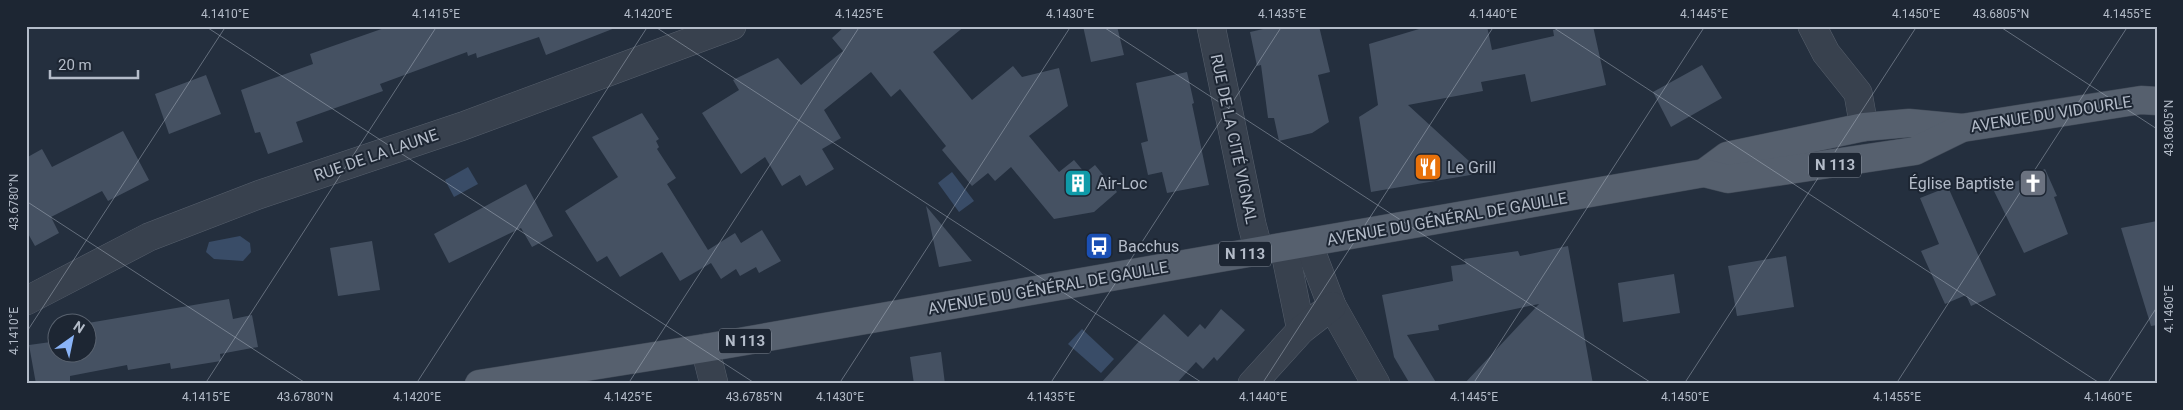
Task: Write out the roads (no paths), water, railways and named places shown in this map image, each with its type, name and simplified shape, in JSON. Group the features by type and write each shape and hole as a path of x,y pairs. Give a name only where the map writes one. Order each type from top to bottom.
{"main road":[{"name":"AVENUE DU VIDOURLE","path":"1962,128 2151,98"},
{"name":"AVENUE DU GÉNÉRAL DE GAULLE","path":"1704,173 1727,156 1864,127 1909,123 1962,128"},
{"name":"AVENUE DU GÉNÉRAL DE GAULLE","path":"479,384 705,348 1704,173 1728,180 1915,151 1962,128"}],"street":[{"name":"RUE DE LA LAUNE","path":"26,301 149,237 258,195 463,126 732,26"},
{"name":"RUE DE LA CITÉ VIGNAL","path":"1211,26 1252,226 1284,247"},
{"path":"1812,26 1826,53 1858,93 1864,127"},
{"path":"1284,247 1332,306 1376,384"},
{"path":"1284,247 1301,330"},
{"path":"1252,384 1301,330 1332,306"},
{"path":"705,348 714,384"}],"water":[{"path":"468,167 478,184 454,197 445,180"},
{"path":"952,172 974,201 959,212 938,183"},
{"path":"240,236 250,243 251,252 243,261 214,259 206,252 209,242"},
{"path":"1082,329 1114,359 1101,373 1068,344"}],"place":[{"name":"Le Grill","path":"1428,167"},
{"name":"Air-Loc","path":"1078,183"},
{"name":"Église Baptiste","path":"2033,183"},
{"name":"Bacchus","path":"1099,246"}]}
